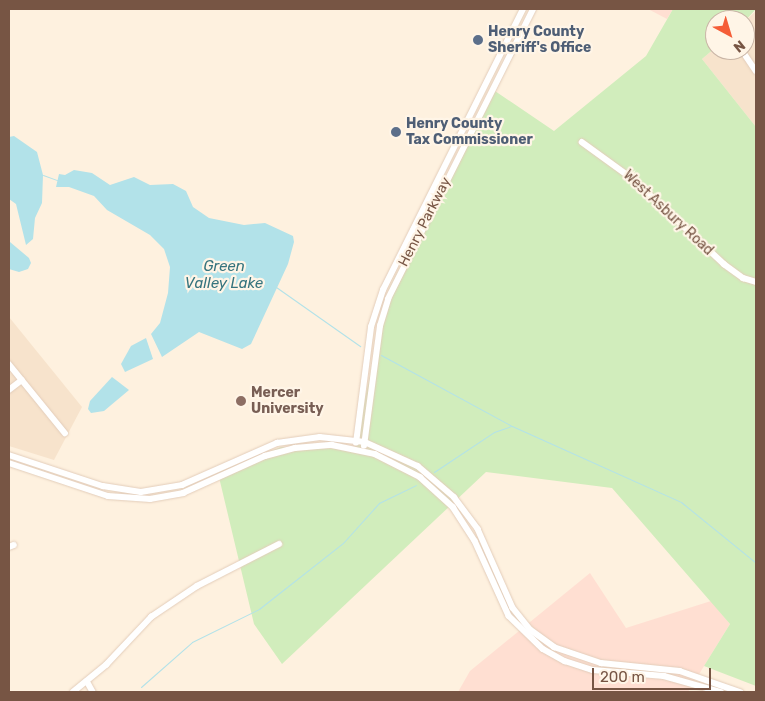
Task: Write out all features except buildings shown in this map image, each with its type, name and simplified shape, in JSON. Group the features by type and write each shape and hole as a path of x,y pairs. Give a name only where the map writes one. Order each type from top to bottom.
{"street":[{"name":"Henry Parkway","path":"356,448 370,334 382,290 523,9"},
{"name":"Henry Parkway","path":"363,450 380,326 388,300 533,9"},
{"name":"West Asbury Road","path":"582,142 633,179 724,264 743,278 756,282"},
{"path":"9,364 65,433"},
{"path":"9,390 22,380"},
{"path":"9,455 103,486 141,492 182,485 277,443 320,437 365,442 418,466 454,497 478,529 513,608 531,630 554,647 601,663 680,671 740,692"},
{"path":"9,463 108,496 150,500 183,493 278,451 332,445 363,450 396,463 420,477 453,507 476,541 509,616 543,649 586,668 664,676 721,692"},
{"path":"72,692 112,660 151,617 197,586 279,544"},
{"path":"87,681 93,692"}],"shaded area":[{"path":"648,9 673,9 667,19"},
{"path":"755,12 756,127 702,59 705,56 705,60 755,60"},
{"path":"9,317 82,407 54,460 9,446"},
{"path":"590,573 626,628 711,601 730,624 688,692 458,692 470,671"}],"green space":[{"path":"673,9 756,9 705,10 705,56 702,59 756,127 756,686 704,666 730,624 612,488 486,472 282,664 254,624 218,473 281,447 354,449 389,289 492,89 554,131 646,56"}],"water":[{"path":"14,136 37,152 43,175 42,203 35,218 33,239 26,245 16,204 9,199 9,137"},
{"name":"Green Valley Lake","path":"74,170 92,173 110,185 134,177 150,185 173,184 186,191 193,207 209,218 244,225 265,223 293,236 294,242 288,264 251,344 242,349 199,332 162,357 151,334 160,323 168,293 170,267 164,249 150,235 107,210 94,196 69,187 56,187 59,174 65,175"},
{"path":"10,242 29,258 31,263 28,269 19,272 9,269"},
{"path":"146,338 153,359 125,372 121,364 131,346"},
{"path":"112,377 129,390 104,411 91,413 88,409 90,401"}],"waterway":[{"path":"43,175 57,180"},
{"path":"276,287 360,346"},
{"path":"381,355 512,426 681,502 756,563"},
{"path":"434,472 494,432 511,426"},
{"path":"141,687 192,642 259,609 343,543 379,503 416,485"}],"place":[{"name":"Henry County Sheriff's Office","path":"478,40"},
{"name":"Henry County Tax Commissioner","path":"396,132"},
{"name":"Mercer University","path":"241,401"}]}
